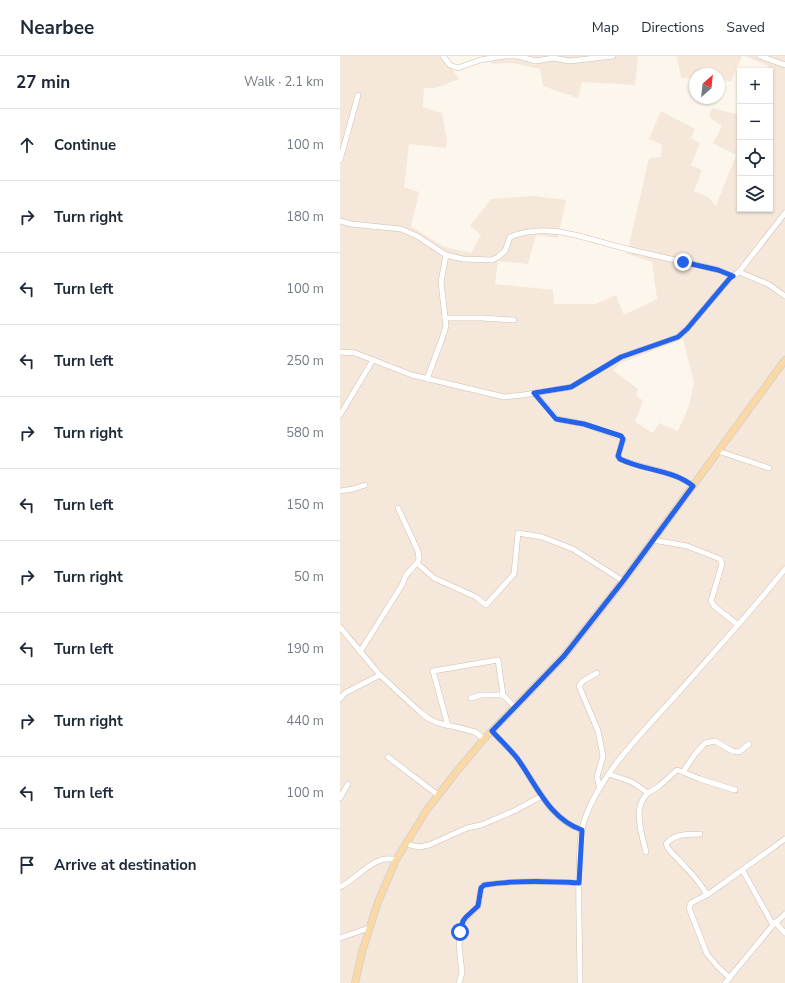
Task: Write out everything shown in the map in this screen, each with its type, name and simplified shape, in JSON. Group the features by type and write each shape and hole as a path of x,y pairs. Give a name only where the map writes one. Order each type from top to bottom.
{"main road":[{"path":"355,983 369,928 378,902 396,860 438,795 484,739 564,656 623,581 785,360"}],"street":[{"path":"443,56 450,65 458,68 480,60 505,56 518,56 536,61 553,58 570,61 612,56"},
{"path":"760,56 785,65"},
{"path":"340,160 358,95"},
{"path":"340,352 355,353 412,375 504,396 571,387 621,357 678,337 687,329 730,278 739,272 785,213"},
{"path":"340,221 351,224 401,229 417,236 446,255 463,259 492,260 505,251 510,237 521,232 536,230 576,234 622,248 718,270 733,276"},
{"path":"427,379 446,326 441,282 446,255"},
{"path":"739,272 768,284 785,296"},
{"path":"445,318 514,320"},
{"path":"340,415 373,360"},
{"path":"534,393 556,419 584,424 621,436 623,443 618,456 620,459 641,467 679,476 693,486"},
{"path":"718,451 770,468"},
{"path":"340,490 353,489 365,485"},
{"path":"360,652 402,585 406,575 419,559 418,551 398,508"},
{"path":"417,563 434,578 476,596 486,605 514,574 518,533 542,537 573,549 623,581"},
{"path":"653,540 687,546 720,559 722,564 711,601 714,606 738,624"},
{"path":"580,983 579,883 582,830 591,805 609,774 632,745 785,569"},
{"path":"340,627 380,675 429,719 448,726 475,732 484,739"},
{"path":"448,726 433,671 498,660 503,695 515,707"},
{"path":"597,673 583,681 579,686 598,731 602,756 598,777 600,788"},
{"path":"340,699 345,693 380,675"},
{"path":"471,698 481,695 503,695"},
{"path":"492,731 516,756 542,796 560,818 582,830"},
{"path":"684,772 695,754 705,743 715,741 732,751 739,752 749,744"},
{"path":"388,757 438,795"},
{"path":"646,852 639,807 648,792 658,787 677,770 735,790"},
{"path":"609,774 632,782 648,792"},
{"path":"340,798 348,784"},
{"path":"406,844 420,848 429,845 467,828 481,825 514,811 542,796"},
{"path":"700,834 682,835 672,838 666,844 670,851 700,882 706,895"},
{"path":"730,978 707,954 689,908 691,903 743,871 785,839"},
{"path":"340,887 346,885 366,868 382,860 390,858 396,860"},
{"path":"743,871 774,923 785,933"},
{"path":"459,983 462,973 459,945 463,921 478,906 481,888 484,885 495,883 546,881 579,883"},
{"path":"725,983 774,923 785,914"},
{"path":"340,938 369,928"}],"shaded area":[{"path":"340,56 444,56 459,79 436,88 424,88 423,107 442,113 447,141 446,148 409,144 404,187 419,192 411,226 445,247 471,253 481,235 470,226 491,199 534,196 566,200 558,238 536,235 528,264 498,261 495,284 553,290 554,304 596,304 616,295 624,315 657,299 652,262 627,254 649,158 661,157 662,145 649,139 661,111 695,129 691,138 700,143 691,165 702,170 694,191 708,197 716,206 736,155 713,143 722,126 709,117 712,108 737,114 737,212 773,212 773,68 768,68 768,66 745,56 785,56 785,983 340,983","holes":["683,339 694,382 689,406 678,431 659,423 653,433 635,422 643,401 636,395 638,389 613,370 621,363"]},
{"path":"487,56 638,56 635,85 582,82 578,98 543,86 540,69 512,63 492,64"},
{"path":"673,56 742,56 731,81 725,80 725,68 689,68 689,79 681,78 677,57"}],"route":[{"path":"460,932 463,921 478,906 481,888 484,885 495,883 546,881 579,883 582,830 560,818 542,796 516,756 492,731 564,656 623,581 693,486 679,476 641,467 620,459 618,456 623,443 621,436 584,424 556,419 534,393 571,387 621,357 678,337 687,329 733,276 718,270 683,262"}]}
